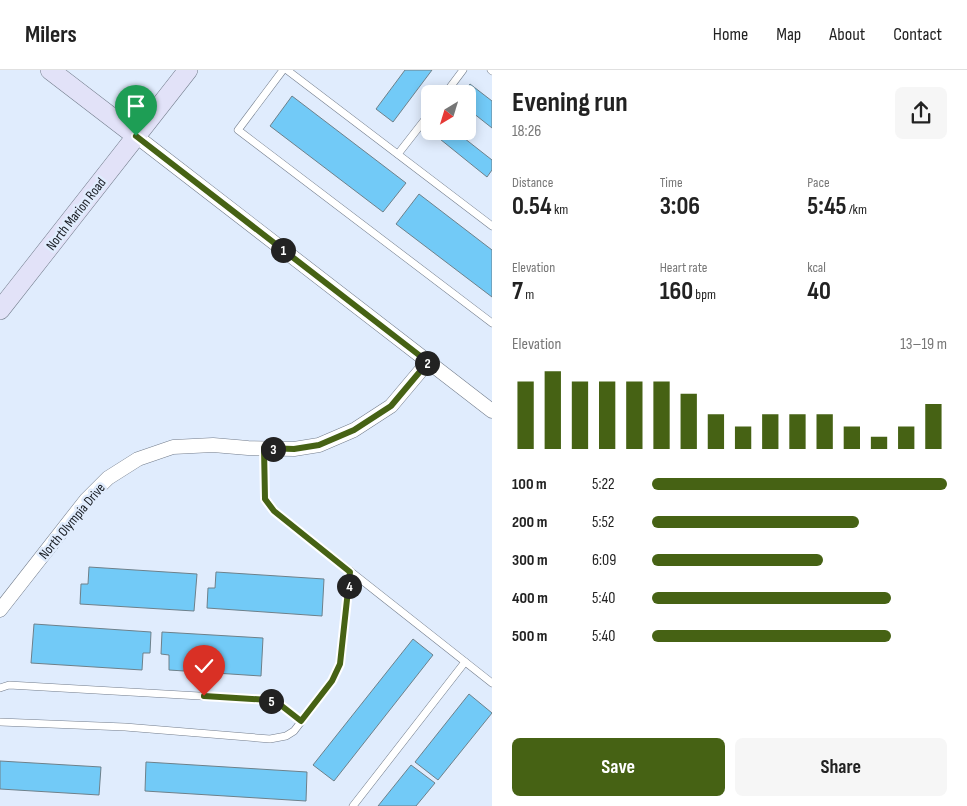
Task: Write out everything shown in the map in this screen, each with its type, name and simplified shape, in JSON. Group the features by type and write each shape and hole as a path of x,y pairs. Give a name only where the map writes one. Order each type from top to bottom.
{"main road":[{"path":"50,70 136,136"},
{"name":"North Marion Road","path":"0,310 188,70"}],"street":[{"path":"136,136 492,411"},
{"name":"North Olympia Drive","path":"0,610 86,500 108,478 138,459 173,447 214,445 294,449 319,445 354,430 391,406 428,362"}],"lane":[{"path":"283,70 238,130 492,323"},
{"path":"287,70 492,226"},
{"path":"452,85 463,70"},
{"path":"398,154 421,125"},
{"path":"264,448 265,499 274,511 492,683"},
{"path":"0,722 125,727 270,739 286,736 294,731 332,681 340,664 350,572"},
{"path":"352,806 465,662"},
{"path":"0,688 9,684 269,700 278,703 301,721"}],"building":[{"path":"405,70 432,70 393,122 376,109"},
{"path":"476,89 492,101 492,128 476,115"},
{"path":"292,96 406,183 383,212 270,126"},
{"path":"441,140 466,140 492,160 492,170 487,177"},
{"path":"419,194 492,250 492,297 396,224"},
{"path":"89,567 197,574 194,611 80,604 81,584 88,584"},
{"path":"216,572 324,579 322,616 207,608 208,588 215,588"},
{"path":"34,624 151,632 150,653 143,653 142,670 31,663"},
{"path":"162,632 263,638 261,676 169,670 169,655 161,654"},
{"path":"413,639 433,655 334,781 313,765"},
{"path":"469,694 492,713 438,780 415,762"},
{"path":"0,761 101,767 99,795 0,789"},
{"path":"146,762 307,772 306,801 145,791"},
{"path":"411,765 435,783 416,806 378,806"}],"route":[{"path":"136,136 428,362 391,406 354,430 319,445 294,449 264,448 265,499 274,511 350,572 340,664 332,681 301,721 278,703 269,700 204,696"}]}
